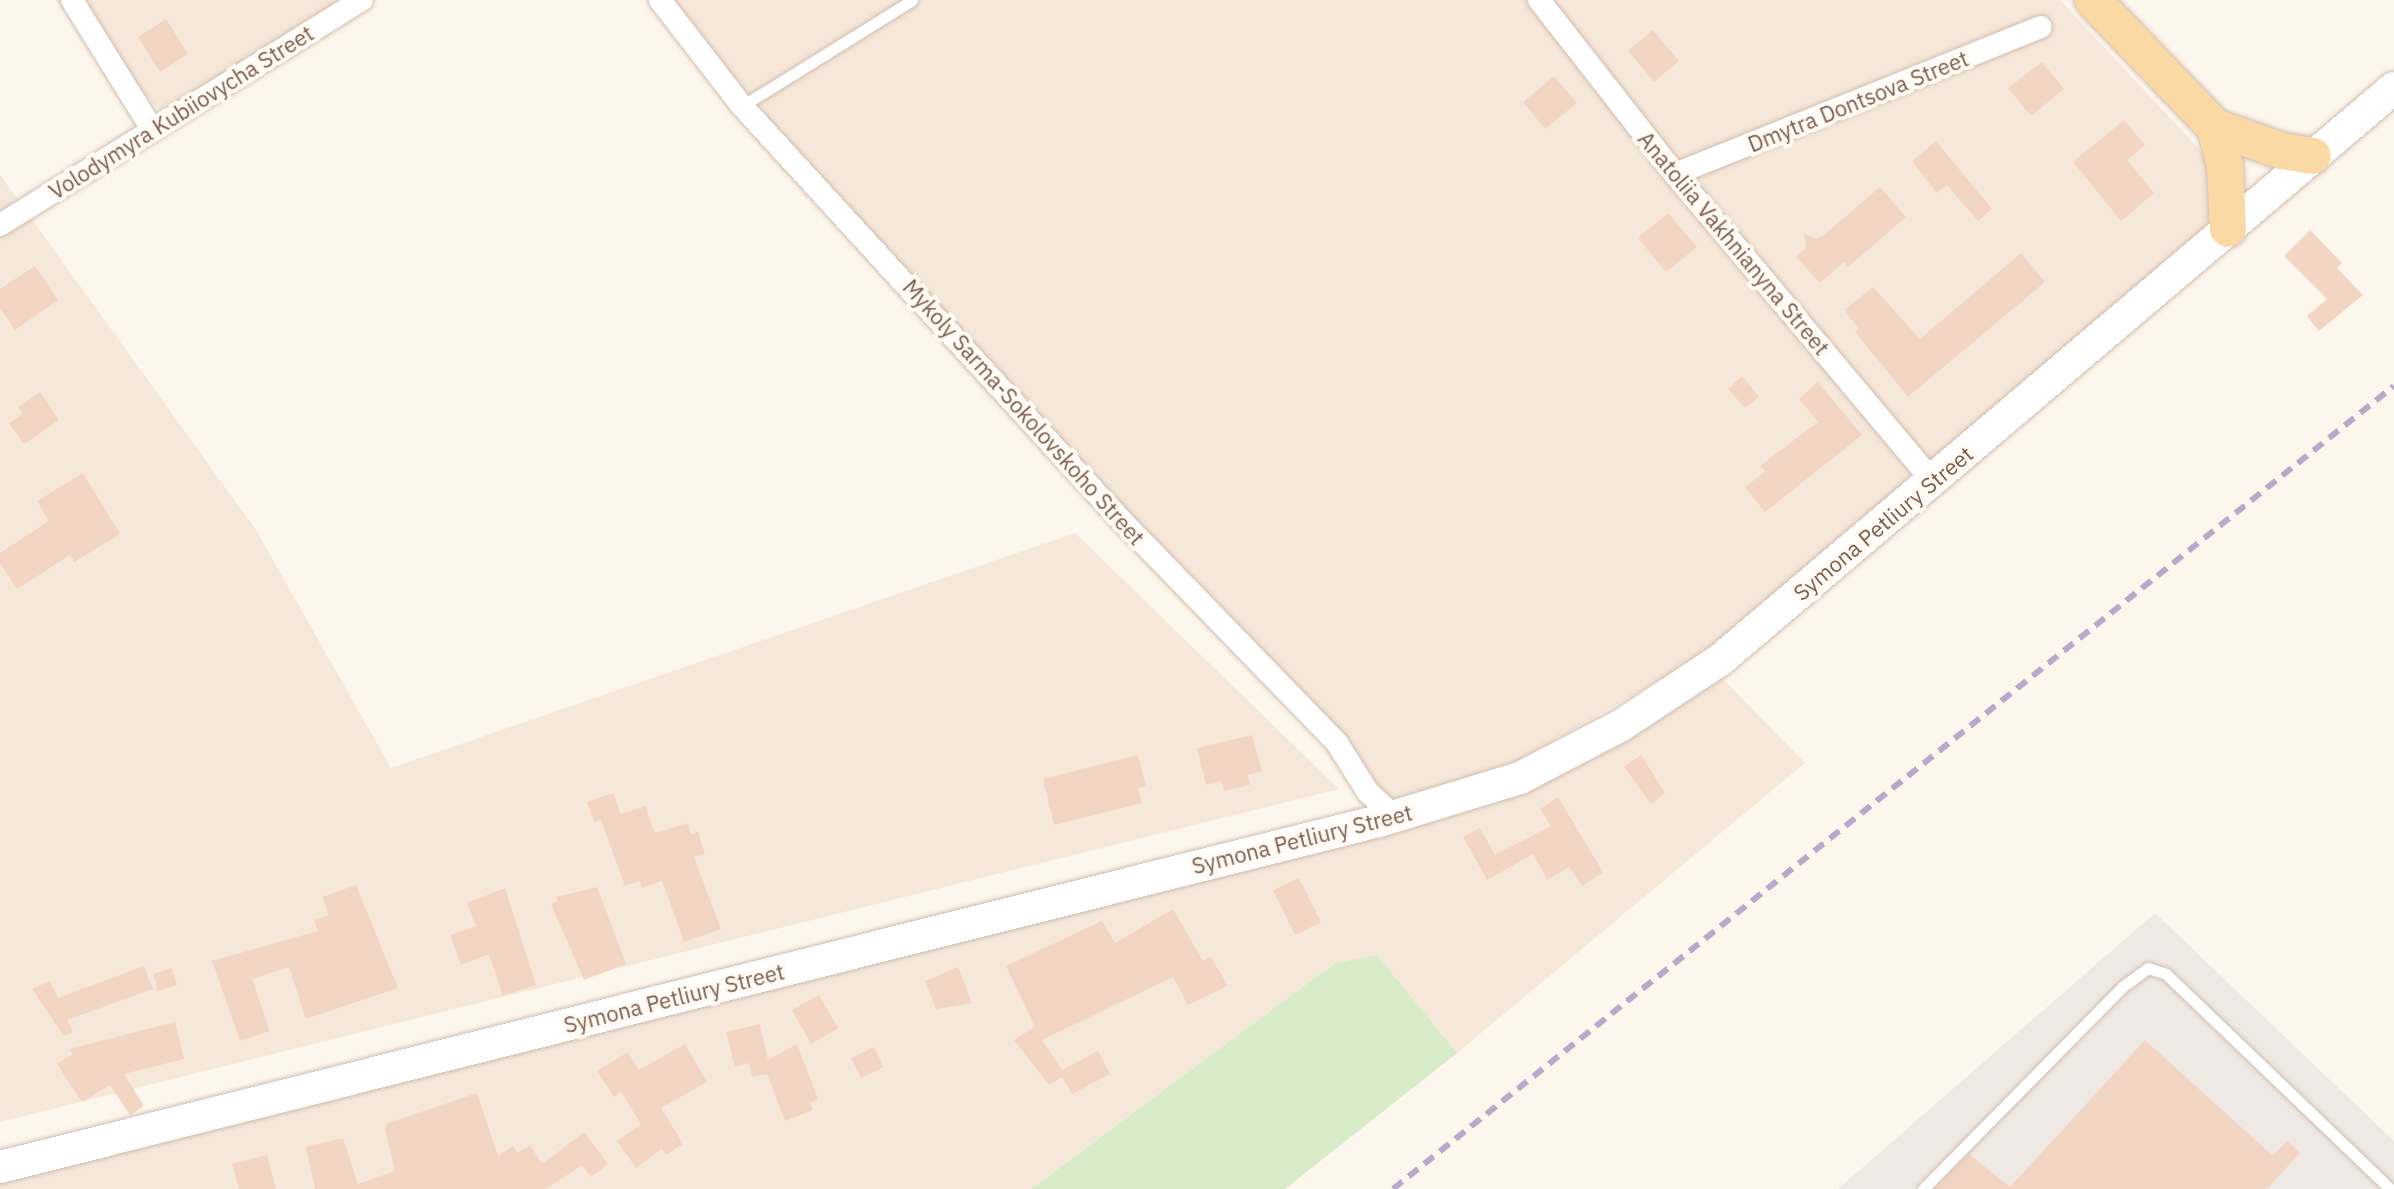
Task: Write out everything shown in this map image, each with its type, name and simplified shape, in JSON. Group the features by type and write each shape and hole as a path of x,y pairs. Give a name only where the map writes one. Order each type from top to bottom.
{"main road":[{"path":"2093,0 2215,127 2282,151 2313,156"},
{"path":"2215,127 2225,166 2228,229"}],"street":[{"path":"72,0 152,129"},
{"name":"Volodymyra Kubiiovycha Street","path":"0,225 362,0"},
{"name":"Mykoly Sarma-Sokolovskoho Street","path":"660,0 742,106 1120,519 1326,731 1368,792 1394,816"},
{"name":"Anatoliia Vakhnianyna Street","path":"1539,0 1675,174 1933,482"},
{"name":"Dmytra Dontsova Street","path":"1675,174 2041,27"},
{"name":"Symona Petliury Street","path":"0,1167 1394,816 1520,778 1620,726 1720,660 2394,88"}],"lane":[{"path":"742,106 912,0"},
{"path":"1923,1189 2122,987 2148,968 2166,974 2390,1189"}],"shaded area":[{"path":"55,0 353,0 166,117"},
{"path":"663,0 2060,0 2199,149 2214,179 2207,226 1703,655 1499,772 1392,802 743,103"},
{"path":"0,175 256,530 391,768 1075,533 1339,789 0,1122"},
{"path":"1718,674 1805,763 1457,1053 1377,955 1335,963 1031,1189 0,1189 0,1175 1387,827"},
{"path":"2155,913 2394,1141 2394,1189 1838,1189"}],"green space":[{"path":"1377,955 1457,1053 1285,1189 1031,1189 1335,963"}],"building":[{"path":"166,19 188,54 160,72 138,37"},
{"path":"1653,30 1679,61 1654,82 1628,51"},
{"path":"2042,62 2064,89 2031,116 2008,88"},
{"path":"1554,76 1577,103 1545,129 1523,102"},
{"path":"2124,120 2145,145 2127,160 2154,193 2121,221 2073,162"},
{"path":"1936,141 1992,209 1978,221 1947,185 1937,193 1912,161"},
{"path":"1880,187 1906,217 1848,267 1844,262 1820,283 1796,257 1806,248 1804,233 1816,239 1826,233"},
{"path":"1668,213 1697,247 1666,272 1638,238"},
{"path":"2310,230 2342,263 2337,268 2363,295 2319,331 2307,316 2327,299 2284,256"},
{"path":"2021,253 2045,282 1908,397 1855,332 1859,329 1844,310 1873,287 1920,339"},
{"path":"35,266 58,300 15,330 0,308 0,289"},
{"path":"1742,376 1759,397 1745,408 1728,389"},
{"path":"1818,382 1862,435 1765,512 1745,487 1765,472 1760,466 1818,422 1799,399"},
{"path":"40,392 59,420 24,444 9,423 23,414 18,407"},
{"path":"83,473 120,534 74,562 70,555 17,589 0,563 0,553 49,521 37,501"},
{"path":"1252,735 1262,771 1248,775 1250,785 1224,791 1221,781 1206,785 1197,748"},
{"path":"1138,755 1146,786 1138,788 1142,803 1054,825 1043,779"},
{"path":"1641,755 1665,793 1651,804 1624,767"},
{"path":"613,793 621,814 645,806 655,833 688,823 691,834 698,832 705,854 694,857 721,929 684,942 662,881 642,888 639,881 625,886 601,820 594,822 587,802"},
{"path":"1558,797 1603,872 1582,886 1569,867 1547,880 1533,854 1487,880 1463,837 1480,828 1495,855 1551,826 1540,809"},
{"path":"1299,878 1321,922 1295,935 1273,890"},
{"path":"356,885 398,988 306,1019 289,967 252,979 270,1031 240,1041 212,961 318,931 314,920 329,915 322,897"},
{"path":"597,887 626,964 584,980 551,904 558,901 556,897"},
{"path":"505,888 536,985 503,996 489,954 461,965 450,935 476,926 467,903"},
{"path":"1173,909 1203,961 1210,956 1228,986 1188,1005 1173,977 1042,1040 1062,1070 1098,1051 1110,1074 1072,1094 1062,1077 1049,1085 1014,1040 1034,1027 1038,1033 1006,966 1102,921 1115,943"},
{"path":"144,966 153,989 67,1020 73,1032 64,1036 32,989 50,981 58,998"},
{"path":"958,967 972,1003 936,1009 925,981"},
{"path":"172,968 177,985 158,991 153,974"},
{"path":"819,995 838,1028 811,1044 792,1010"},
{"path":"175,1022 184,1059 124,1074 144,1106 130,1115 110,1085 82,1102 57,1064 73,1054 69,1049"},
{"path":"760,1024 768,1060 797,1044 818,1099 810,1103 813,1110 785,1121 767,1074 752,1077 749,1063 735,1067 726,1032"},
{"path":"2145,1040 2273,1156 2287,1141 2300,1153 2267,1189 1935,1189 1969,1154 2010,1187"},
{"path":"685,1044 707,1082 661,1108 683,1144 666,1155 662,1149 636,1168 617,1141 641,1124 621,1092 614,1097 597,1071 628,1052 639,1070"},
{"path":"874,1047 884,1067 861,1078 851,1058"},
{"path":"477,1093 498,1156 513,1146 517,1153 530,1145 542,1164 584,1132 608,1164 591,1177 582,1165 546,1189 315,1189 306,1147 343,1138 358,1184 395,1171 385,1129 388,1123"},
{"path":"267,1155 276,1189 239,1189 232,1164"}],"railway":[{"path":"1393,1189 2394,386"}]}
